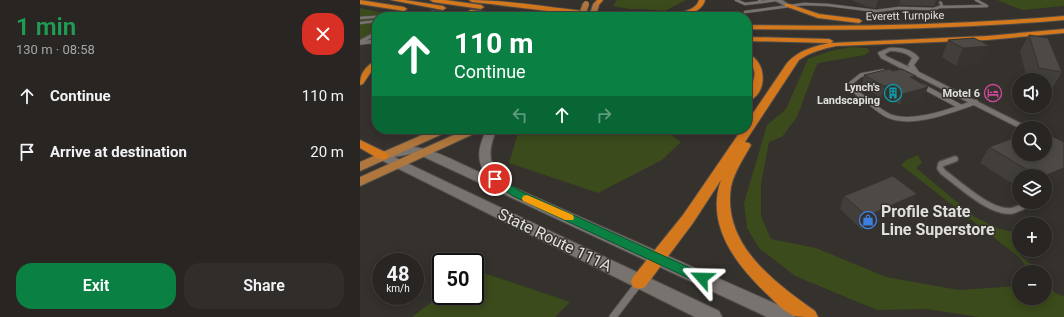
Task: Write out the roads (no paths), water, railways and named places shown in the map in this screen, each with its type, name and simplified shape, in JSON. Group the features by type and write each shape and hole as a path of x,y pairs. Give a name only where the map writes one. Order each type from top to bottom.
{"highway":[{"path":"394,0 475,12"},
{"path":"433,0 526,12"},
{"path":"472,0 586,12"},
{"path":"502,0 530,7"},
{"path":"683,12 697,8 702,4 702,0"},
{"path":"360,2 427,12"},
{"path":"788,5 818,16 863,21"},
{"path":"752,20 863,21 981,17 1064,12"},
{"name":"Everett Turnpike","path":"752,27 919,27 1064,18"},
{"name":"Everett Turnpike","path":"752,33 911,34 1064,26"},
{"path":"752,122 782,76 796,58 810,50 823,46 849,43 944,40 1064,32"},
{"path":"752,39 944,40"},
{"path":"752,61 757,66 760,75 756,88 752,92"},
{"path":"360,82 372,68"},
{"path":"752,133 782,76"},
{"path":"639,282 688,219 744,134"},
{"path":"751,134 730,174 724,194 726,225 732,240 748,264 774,290 809,317"},
{"path":"360,143 383,156"}],"main road":[{"path":"776,0 788,5"},
{"path":"583,12 587,1"},
{"path":"594,12 598,2"},
{"path":"360,167 434,134"},
{"path":"360,182 466,134"},
{"path":"490,134 484,149 484,160 486,167 495,179 516,194"},
{"name":"State Route 111A","path":"383,156 408,150 426,153 786,317"},
{"name":"State Route 111A","path":"383,156 713,317"}],"street":[{"path":"360,43 372,36"},
{"path":"912,73 912,65 916,58 911,53 891,49 882,53 883,57 912,73 976,102 1012,121"}],"lane":[{"path":"736,0 742,3 776,0"},
{"path":"936,0 942,4 940,7"},
{"path":"745,12 788,5 819,4 876,11 899,8 927,9 940,7 986,6 976,0"},
{"path":"360,18 372,17"},
{"path":"360,23 372,22"},
{"path":"360,43 372,42"},
{"path":"885,71 873,72 858,76 851,83 854,91 888,116 909,120 976,102"},
{"path":"915,82 961,107"},
{"path":"955,158 941,164 940,168 943,172 988,204 1006,210 1015,209"},
{"path":"613,317 639,282"}],"place":[{"name":"Lynch's Landscaping","path":"893,93"},
{"name":"Motel 6","path":"993,93"},
{"name":"Profile State Line Superstore","path":"868,220"}]}
